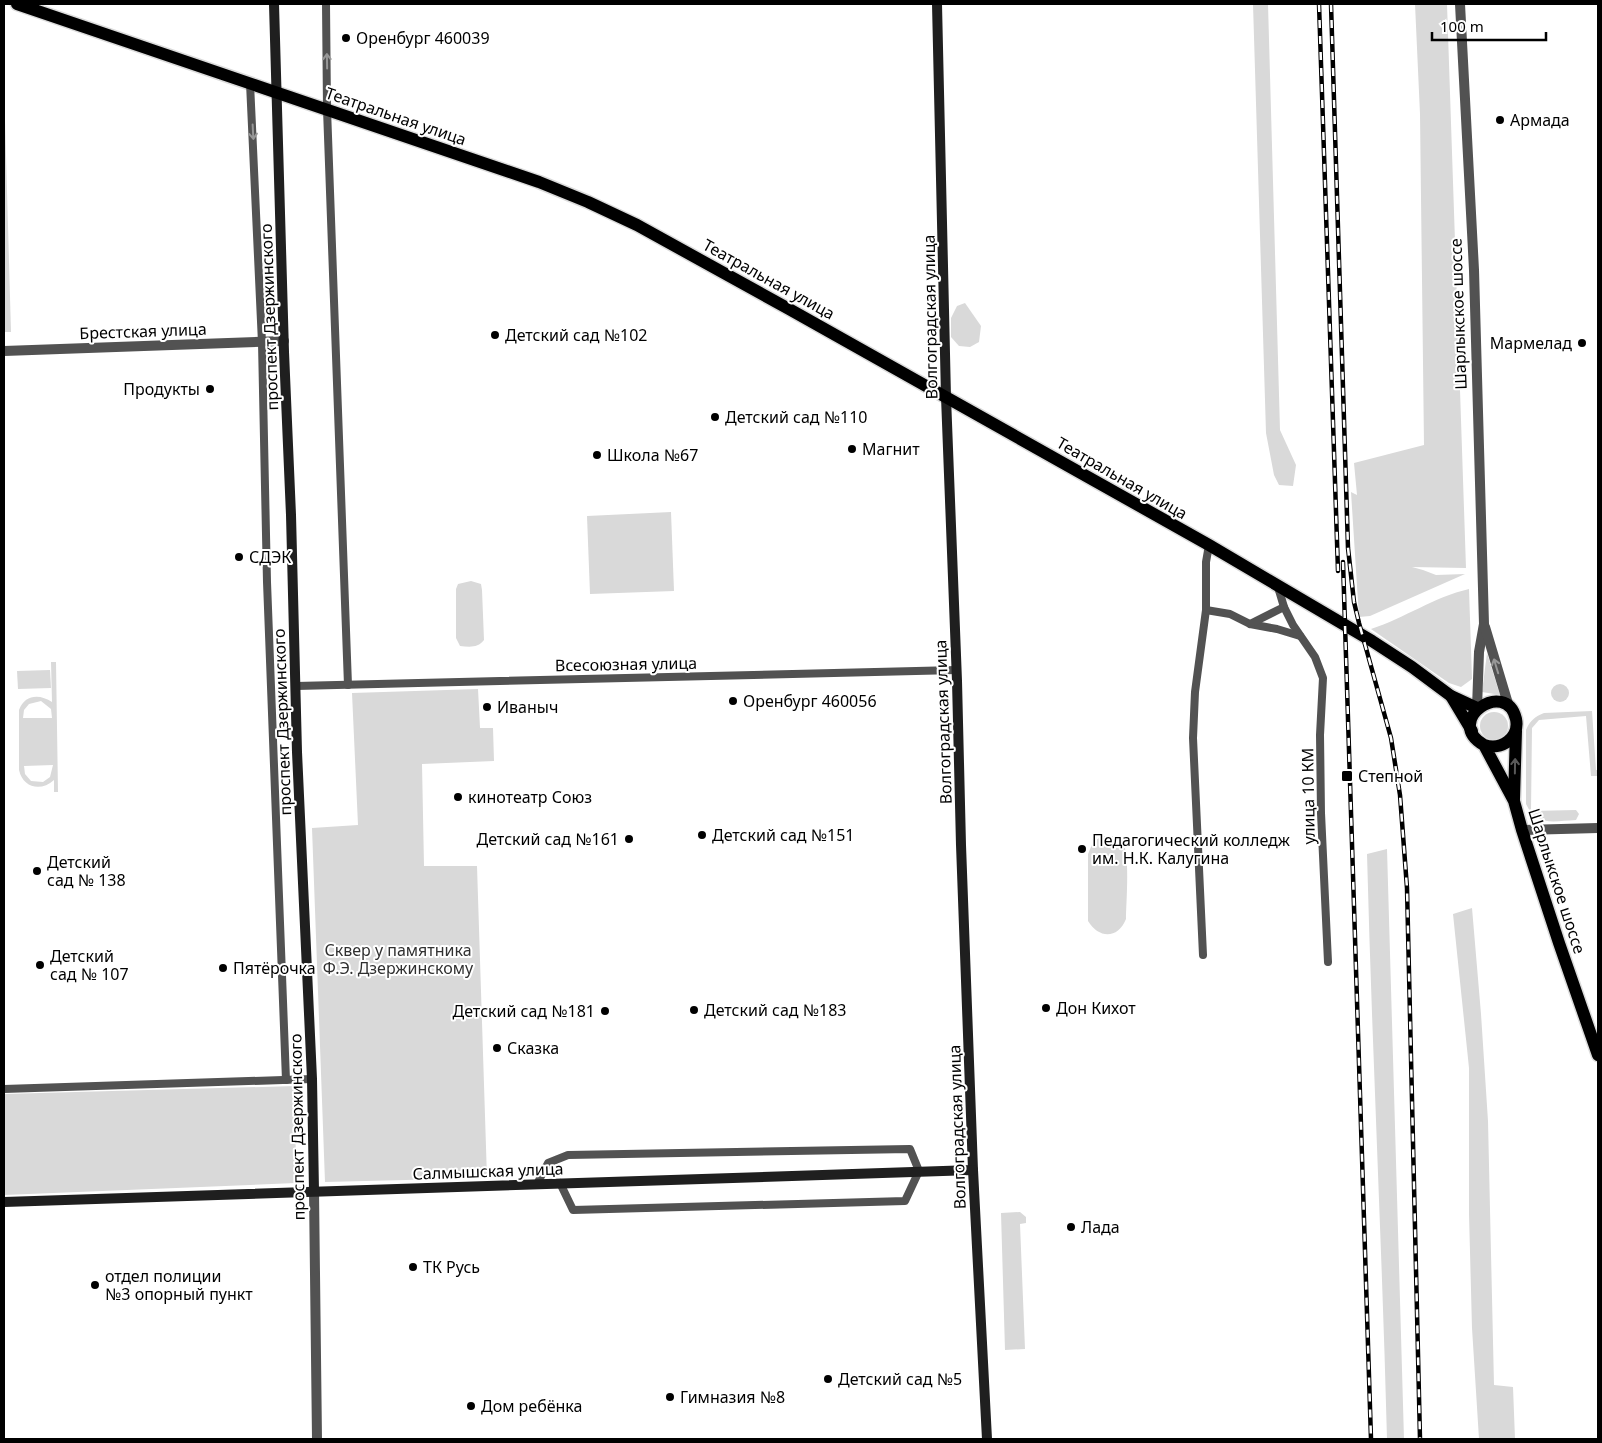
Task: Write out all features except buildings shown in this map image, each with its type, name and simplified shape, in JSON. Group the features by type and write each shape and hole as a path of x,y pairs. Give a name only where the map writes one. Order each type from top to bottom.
{"main road":[{"name":"Театральная улица","path":"18,4 539,182 588,202 683,250 1209,545 1372,641 1412,667 1451,696 1477,708"},
{"name":"проспект Дзержинского","path":"274,4 297,752 312,1079 314,1191"},
{"name":"Волгоградская улица","path":"938,4 946,397 973,1170 987,1439"},
{"name":"Театральная улица","path":"1451,696 1472,731"},
{"path":"1493,702 1509,707 1516,719 1516,731 1512,738 1501,746 1493,747 1484,745 1476,740 1472,731 1471,718 1477,708 1493,702"},
{"name":"Шарлыкское шоссе","path":"1514,802 1516,731"},
{"name":"Шарлыкское шоссе","path":"1484,745 1514,802 1598,1055"},
{"name":"Салмышская улица","path":"4,1202 973,1170"}],"street":[{"path":"326,4 327,109 348,685"},
{"name":"Шарлыкское шоссе","path":"1460,4 1474,270 1484,624 1480,652 1477,708"},
{"path":"250,84 262,343 266,582 286,1080"},
{"name":"Брестская улица","path":"4,350 284,341"},
{"path":"1202,954 1193,738 1195,692 1206,610 1206,562 1209,545"},
{"name":"улица 10 КМ","path":"1278,587 1284,607 1300,636 1316,657 1323,678 1320,735 1320,813 1328,962"},
{"path":"1250,624 1284,607"},
{"path":"1206,610 1230,614 1250,624 1300,636"},
{"name":"Шарлыкское шоссе","path":"1484,624 1509,707"},
{"name":"Всесоюзная улица","path":"296,686 957,670"},
{"path":"1522,830 1598,828"},
{"path":"4,1090 312,1079"},
{"path":"537,1184 548,1164 568,1155 910,1149 919,1171 905,1201 574,1210 560,1183"},
{"name":"проспект Дзержинского","path":"314,1191 317,1439"}],"green space":[{"path":"1253,4 1268,4 1280,430 1296,465 1293,486 1279,485 1274,475 1266,433"},
{"path":"1415,4 1447,4 1466,568 1412,567 1436,575 1465,574 1370,616 1359,617 1351,492 1357,495 1354,463 1424,445 1420,114"},
{"path":"4,85 11,332 4,332"},
{"path":"965,303 981,326 979,342 970,347 959,346 951,337 951,318 957,306"},
{"path":"671,512 674,591 590,594 587,516"},
{"path":"471,581 481,584 484,640 476,646 470,647 460,646 456,638 456,589 458,584"},
{"path":"1469,589 1472,679 1461,687 1449,683 1371,629 1444,597"},
{"path":"1487,653 1500,695 1482,692"},
{"path":"51,662 56,662 58,792 54,792 54,780 44,786 33,786 24,781 19,770 19,710 25,701 33,697 47,699 52,702","holes":["41,701 51,709 52,718 23,718 24,710 29,704","53,765 50,777 43,782 31,781 25,774 24,766"]},
{"path":"50,670 51,688 18,689 17,671"},
{"path":"1560,684 1566,687 1569,693 1566,699 1560,702 1554,699 1551,693 1554,687"},
{"name":"Сквер у памятника Ф.Э. Дзержинскому","path":"478,689 480,728 493,728 494,761 422,764 424,866 477,866 487,1178 325,1182 312,828 358,825 352,693"},
{"path":"1592,711 1598,776 1591,776 1586,716 1539,720 1532,728 1531,811 1576,810 1579,814 1576,820 1547,821 1535,816 1530,811 1526,804 1526,730 1529,724 1544,713"},
{"path":"1494,712 1504,716 1508,726 1504,736 1494,740 1484,736 1480,726 1484,716"},
{"path":"1102,836 1110,836 1121,840 1124,845 1127,865 1126,919 1123,926 1108,934 1097,931 1088,921 1088,854 1093,842"},
{"path":"1387,849 1404,1439 1387,1439 1369,927 1367,854"},
{"path":"1472,908 1488,1121 1494,1385 1513,1387 1515,1439 1479,1439 1472,1328 1469,1214 1469,1068 1453,914"},
{"path":"295,1086 296,1183 4,1195 4,1094"},
{"path":"1020,1212 1026,1217 1026,1223 1020,1224 1025,1349 1005,1350 1001,1213"}],"railway":[{"path":"1319,4 1338,571"},
{"path":"1331,4 1348,548 1354,602 1391,738 1400,795 1407,888 1420,1439"},
{"path":"1343,562 1371,1439"}],"place":[{"name":"Оренбург 460039","path":"346,38"},
{"name":"Армада","path":"1500,120"},
{"name":"Детский сад №102","path":"495,335"},
{"name":"Мармелад","path":"1582,343"},
{"name":"Продукты","path":"210,389"},
{"name":"Детский сад №110","path":"715,417"},
{"name":"Магнит","path":"852,449"},
{"name":"Школа №67","path":"597,455"},
{"name":"СДЭК","path":"239,557"},
{"name":"Оренбург 460056","path":"733,701"},
{"name":"Иваныч","path":"487,707"},
{"name":"Степной","path":"1347,776"},
{"name":"кинотеатр Союз","path":"458,797"},
{"name":"Детский сад №151","path":"702,835"},
{"name":"Детский сад №161","path":"629,839"},
{"name":"Педагогический колледж им. Н.К. Калугина","path":"1082,849"},
{"name":"Детский сад № 138","path":"37,871"},
{"name":"Детский сад № 107","path":"40,965"},
{"name":"Пятёрочка","path":"223,968"},
{"name":"Дон Кихот","path":"1046,1008"},
{"name":"Детский сад №183","path":"694,1010"},
{"name":"Детский сад №181","path":"605,1011"},
{"name":"Сказка","path":"497,1048"},
{"name":"Лада","path":"1071,1227"},
{"name":"ТК Русь","path":"413,1267"},
{"name":"отдел полиции №3 опорный пункт","path":"95,1285"},
{"name":"Детский сад №5","path":"828,1379"},
{"name":"Гимназия №8","path":"670,1397"},
{"name":"Дом ребёнка","path":"471,1406"}]}
